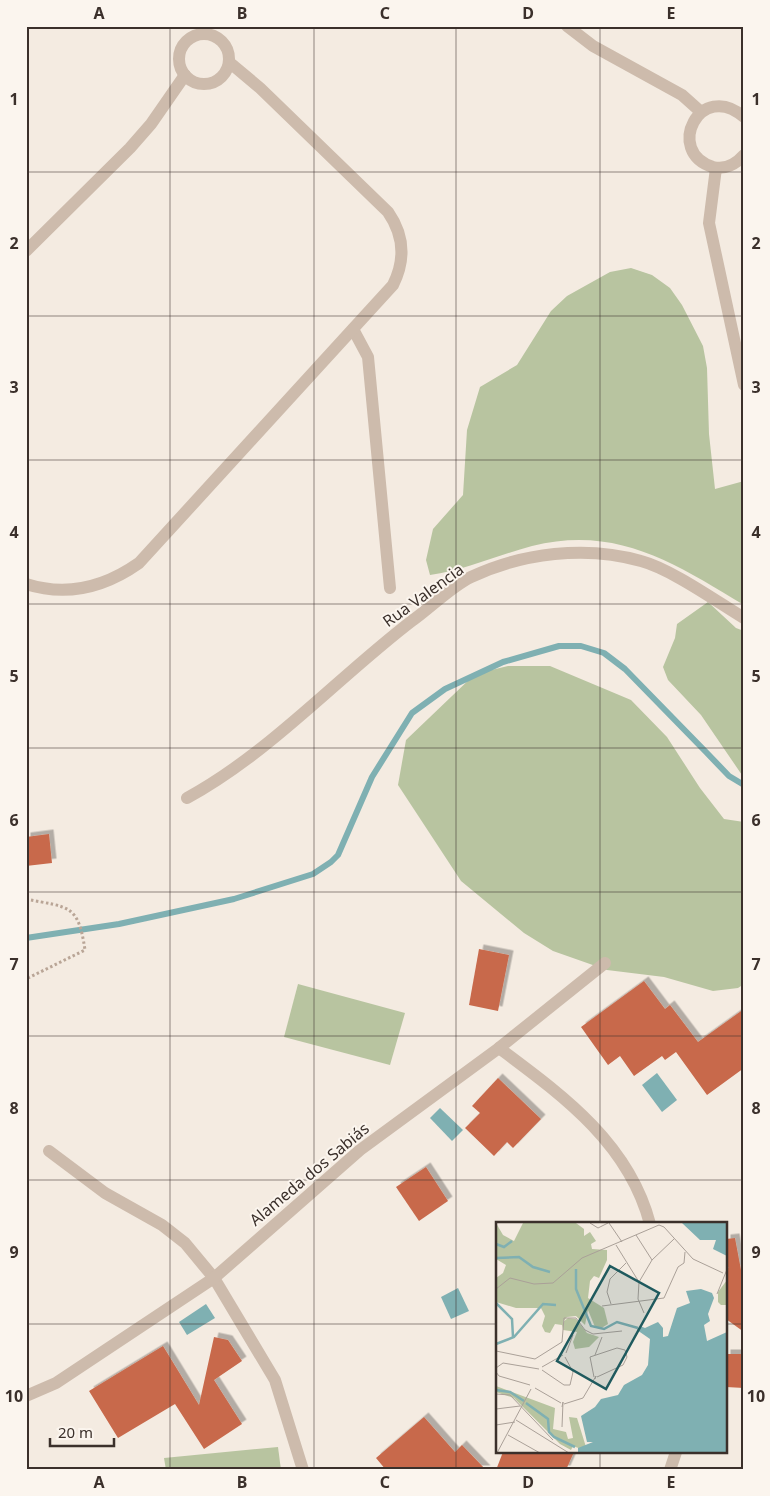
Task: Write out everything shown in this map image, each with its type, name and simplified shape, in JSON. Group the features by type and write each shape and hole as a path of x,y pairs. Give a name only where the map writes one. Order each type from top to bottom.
{"street":[{"path":"567,26 593,46 682,95 701,112"},
{"path":"198,31 216,38 224,44 229,62 226,72 210,83 201,84 192,81 184,75 180,66 182,47 198,31"},
{"path":"26,584 54,590 90,587 108,582 139,563 393,285 398,275 402,243 388,212 260,88 229,62"},
{"path":"26,252 130,148 151,124 184,75"},
{"path":"744,117 735,109 724,106 712,106 701,112 693,121 689,133 690,145 695,156 704,164 716,168 728,167 739,161 744,155"},
{"path":"716,168 709,222 744,385"},
{"path":"353,329 368,357 390,588"},
{"name":"Rua Valencia","path":"187,798 220,780 389,639 469,578 512,563 546,555 592,553 642,561 676,578 744,618"},
{"name":"Alameda dos Sabiás","path":"26,1396 56,1383 214,1278 360,1150 499,1048 605,963"},
{"path":"499,1048 585,1116 622,1159 644,1200 650,1222"},
{"path":"49,1151 105,1193 162,1225 185,1243 214,1278 275,1380 303,1470"},
{"path":"670,1470 675,1454"}],"path":[{"path":"26,899 68,908 81,924 86,950 26,979"}],"green space":[{"path":"631,268 652,275 670,288 682,305 703,346 707,368 709,434 715,489 744,481 744,605 669,562 618,544 591,540 563,541 532,546 469,566 430,575 426,560 433,529 463,495 467,430 480,387 517,365 551,311 567,296 610,272"},
{"path":"708,602 736,628 744,631 744,778 701,715 668,680 663,667 675,638 677,624"},
{"path":"508,666 550,666 631,700 667,737 700,788 724,819 744,822 744,984 738,988 713,991 664,977 607,970 553,951 524,933 461,881 398,785 406,740 475,674"},
{"path":"298,984 405,1013 390,1065 284,1037"},
{"path":"278,1447 281,1470 166,1470 164,1458"}],"water":[{"path":"657,1073 677,1100 662,1112 642,1085"},
{"path":"440,1108 463,1130 452,1141 430,1118"},
{"path":"458,1288 469,1311 451,1319 441,1297"},
{"path":"206,1304 215,1318 187,1335 179,1322"}],"building":[{"path":"49,834 52,863 26,866 26,837"},
{"path":"479,949 509,955 498,1011 469,1005"},
{"path":"644,981 665,1009 670,1005 698,1042 744,1009 744,1068 707,1095 676,1052 665,1060 662,1056 634,1076 620,1056 608,1065 581,1027"},
{"path":"498,1078 541,1119 513,1148 507,1142 494,1156 465,1128 480,1113 472,1106"},
{"path":"426,1167 448,1201 419,1221 396,1187"},
{"path":"735,1238 744,1286 744,1332 728,1320 728,1239"},
{"path":"214,1337 228,1340 242,1361 214,1380 242,1424 204,1449 175,1404 118,1438 89,1391 163,1346 199,1405"},
{"path":"728,1354 744,1354 744,1388 728,1387"},
{"path":"424,1417 455,1452 462,1445 486,1470 386,1470 376,1458"},
{"path":"502,1454 573,1454 566,1470 496,1470"}],"waterway":[{"path":"26,938 119,924 234,899 313,874 338,855 372,777 412,713 445,689 503,662 559,646 581,646 604,653 625,669 729,776 744,785"}]}
